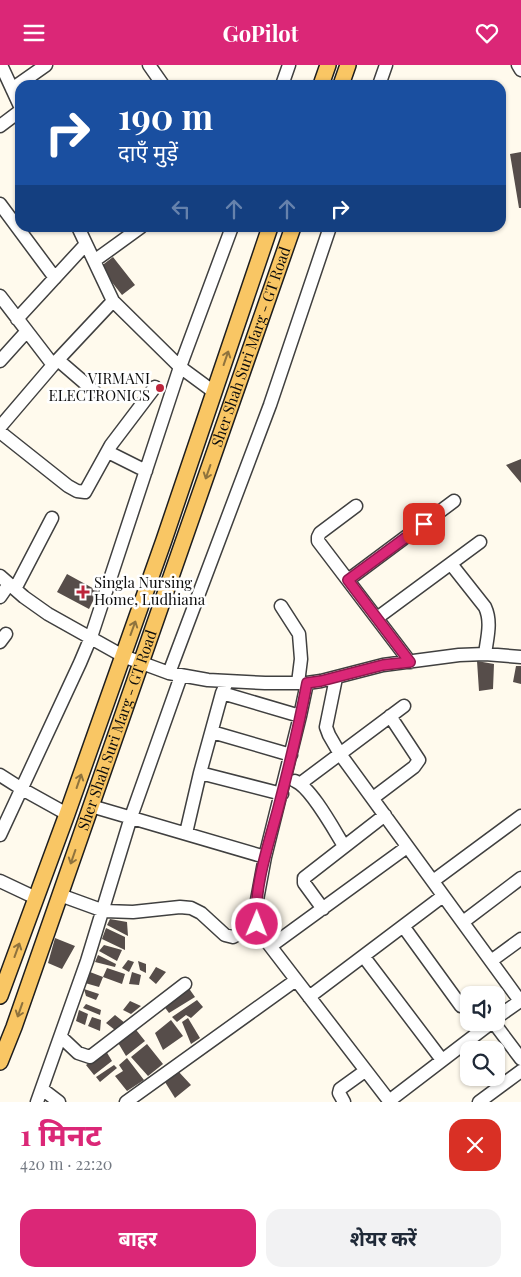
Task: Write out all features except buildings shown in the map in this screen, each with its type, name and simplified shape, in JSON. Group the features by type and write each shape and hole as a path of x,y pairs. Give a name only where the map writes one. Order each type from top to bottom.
{"main road":[{"path":"323,80 328,65"},
{"path":"343,80 348,65"},
{"name":"Sher Shah Suri Marg - GT Road","path":"0,996 123,656 268,232"},
{"name":"Sher Shah Suri Marg - GT Road","path":"0,1061 14,1027 291,232"}],"street":[{"path":"1,65 15,95"},
{"path":"149,65 160,80"},
{"path":"284,80 289,65"},
{"path":"381,80 386,65"},
{"path":"518,65 521,70"},
{"path":"24,80 42,66"},
{"path":"0,126 15,115"},
{"path":"0,204 15,224"},
{"path":"21,232 55,278"},
{"path":"80,232 113,301 180,367 214,392"},
{"path":"94,261 134,232"},
{"path":"0,835 90,637 180,367 230,232"},
{"path":"38,1102 104,911 175,674 270,405 328,232"},
{"path":"17,319 86,244"},
{"path":"0,297 56,363 94,391"},
{"path":"0,427 113,301"},
{"path":"0,361 27,331"},
{"path":"0,432 68,486 82,493 88,489 108,452 155,387"},
{"path":"108,452 146,471"},
{"path":"348,580 454,501"},
{"path":"356,507 318,537 318,541 410,662"},
{"path":"0,597 52,518"},
{"path":"377,618 480,541"},
{"path":"451,563 485,607 488,614 490,622 484,654"},
{"path":"8,583 48,614 123,656 175,674 225,688 300,716"},
{"path":"281,605 299,634 302,683 300,716 265,857 256,908 257,924 296,980 389,1102 481,1031"},
{"path":"225,688 302,683 336,677 383,665 460,655 484,654 521,657"},
{"path":"336,677 326,727 329,735 340,755 520,1001 505,1012"},
{"path":"186,833 200,773 225,688"},
{"path":"301,783 404,706"},
{"path":"372,798 414,767 419,761 390,716"},
{"path":"212,732 291,755"},
{"path":"200,773 282,793"},
{"path":"0,775 67,814"},
{"path":"285,778 301,783 309,791 344,846"},
{"path":"91,806 265,857"},
{"path":"323,909 304,883 304,878 385,815"},
{"path":"433,881 521,816"},
{"path":"271,946 407,847"},
{"path":"463,922 521,878"},
{"path":"0,881 36,897"},
{"path":"60,895 104,911 133,912 180,907 191,908 201,913 225,935 233,937 238,936 257,924"},
{"path":"310,997 443,896"},
{"path":"403,927 460,1005"},
{"path":"491,961 521,939"},
{"path":"364,957 442,1060"},
{"path":"126,1102 296,980"},
{"path":"61,1037 78,1053 90,1057 185,984"},
{"path":"498,1031 521,1059"},
{"path":"344,1102 339,1093 340,1089 365,1071"},
{"path":"481,1101 521,1071"},
{"path":"42,1089 59,1102"}],"place":[{"name":"VIRMANI ELECTRONICS","path":"160,388"},
{"name":"Singla Nursing Home, Ludhiana","path":"83,592"}],"route":[{"path":"257,924 256,908 265,857 282,793 307,683 383,665 410,662 348,580 424,524"}]}
